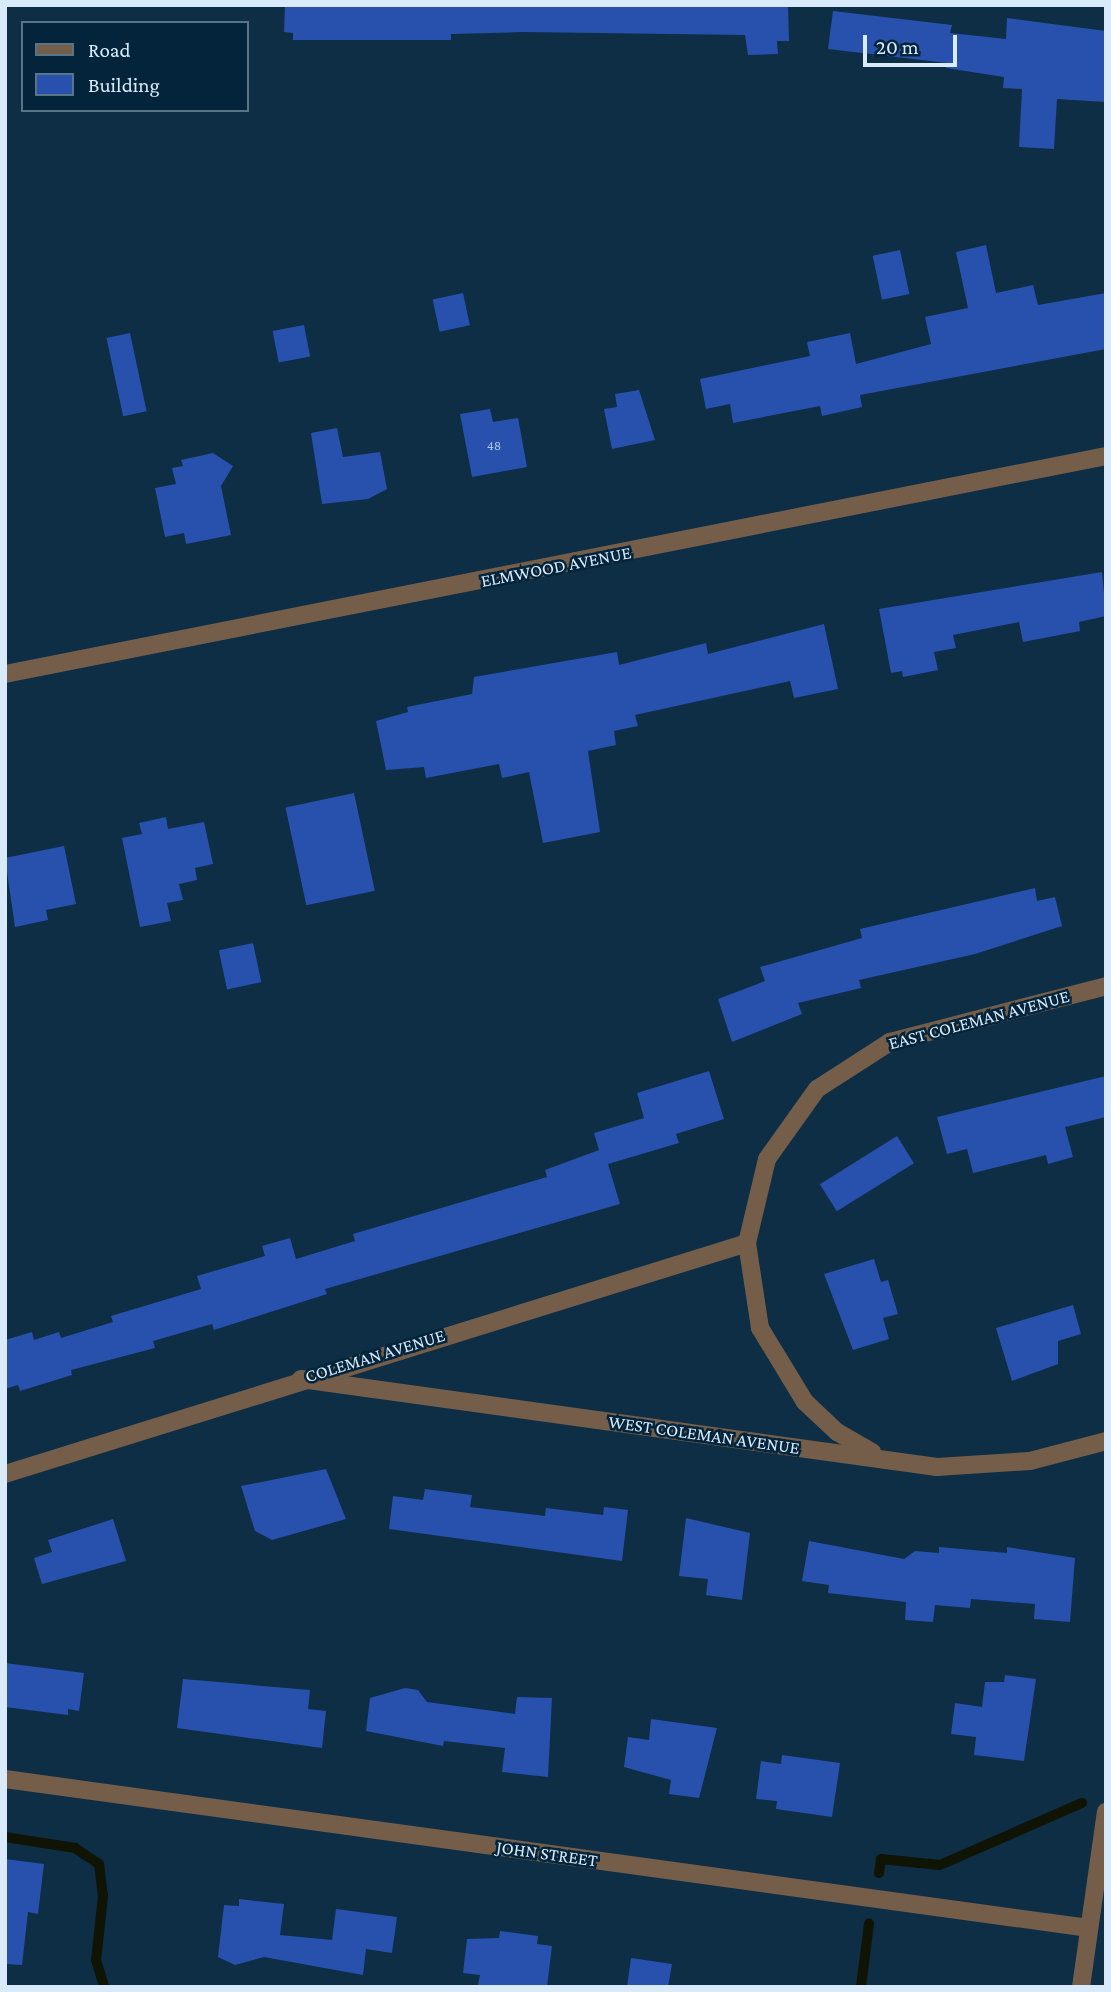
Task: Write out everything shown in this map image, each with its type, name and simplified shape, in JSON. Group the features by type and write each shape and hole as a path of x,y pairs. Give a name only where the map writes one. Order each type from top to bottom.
{"street":[{"name":"ELMWOOD AVENUE","path":"5,674 1106,456"},
{"name":"EAST COLEMAN AVENUE","path":"895,1461 836,1432 779,1367 749,1286 747,1243 767,1159 817,1088 851,1062 890,1042 1106,986"},
{"name":"COLEMAN AVENUE","path":"5,1474 301,1379 747,1243"},
{"name":"WEST COLEMAN AVENUE","path":"301,1379 895,1461 1003,1465 1106,1441"},
{"name":"JOHN STREET","path":"5,1779 1089,1928"},
{"path":"1081,1987 1106,1812"}],"building":[{"path":"285,5 788,5 789,41 777,41 778,54 748,55 745,35 524,32 451,34 451,40 293,40 293,33 284,32"},
{"path":"833,11 952,25 950,33 1006,39 1007,18 1106,31 1106,102 1057,99 1054,149 1019,147 1022,89 1003,88 1004,77 946,68 947,63 828,49"},
{"path":"986,245 996,293 1033,285 1038,305 1106,293 1106,349 860,395 862,407 822,416 820,406 733,423 730,404 706,409 700,379 810,356 807,342 850,333 856,364 931,344 925,317 968,308 956,252"},
{"path":"900,250 909,294 882,300 873,256"},
{"path":"463,293 470,325 440,332 433,299"},
{"path":"304,325 310,356 279,363 273,331"},
{"path":"130,333 147,411 123,416 107,338"},
{"path":"639,390 655,440 612,449 604,409 617,407 615,394"},
{"path":"490,409 493,422 518,418 527,467 472,477 460,414"},
{"path":"337,428 343,457 380,452 387,489 368,499 322,504 311,433"},
{"path":"213,453 233,466 221,486 231,535 186,544 184,533 165,537 155,488 176,484 172,468 183,466 181,460"},
{"path":"1102,572 1106,616 1079,622 1080,631 1023,642 1019,622 953,635 956,648 934,652 938,670 903,677 902,671 891,673 879,609"},
{"path":"824,624 838,689 794,698 790,681 635,715 638,726 614,731 616,745 588,751 600,832 543,843 529,772 502,778 499,764 426,778 424,767 386,770 376,721 408,712 407,707 472,694 474,677 617,652 619,665 706,643 708,654"},
{"path":"354,793 375,891 306,905 286,808"},
{"path":"166,817 168,829 204,822 213,864 195,868 197,880 179,884 183,900 167,903 171,921 140,927 122,838 142,834 139,823"},
{"path":"64,846 76,904 46,910 48,920 15,927 5,858"},
{"path":"1035,888 1037,901 1055,897 1062,926 975,954 859,980 861,988 798,1003 802,1014 732,1042 718,999 765,981 760,967 862,938 860,929"},
{"path":"253,943 261,982 227,989 219,950"},
{"path":"709,1071 724,1119 676,1134 679,1143 608,1164 620,1204 325,1289 327,1294 214,1330 212,1324 153,1341 155,1348 71,1370 72,1375 20,1391 18,1385 5,1389 5,1340 32,1332 34,1340 59,1332 61,1338 113,1322 111,1316 201,1289 197,1276 265,1256 262,1246 290,1238 296,1259 355,1241 353,1234 547,1177 545,1170 599,1150 594,1133 644,1118 637,1093"},
{"path":"1106,1076 1106,1117 1065,1127 1073,1157 1048,1164 1046,1155 973,1173 967,1149 947,1154 937,1117"},
{"path":"897,1136 914,1163 837,1211 820,1184"},
{"path":"874,1259 881,1282 888,1280 898,1314 883,1318 889,1339 853,1350 824,1274"},
{"path":"1073,1305 1081,1334 1058,1341 1058,1364 1012,1381 996,1328"},
{"path":"326,1469 346,1519 272,1540 255,1531 241,1486"},
{"path":"425,1489 472,1495 470,1507 545,1516 546,1508 603,1515 604,1507 628,1510 622,1561 389,1529 393,1496 423,1500"},
{"path":"686,1518 750,1533 742,1600 706,1595 708,1579 679,1576"},
{"path":"113,1519 126,1561 42,1584 34,1558 52,1552 48,1540"},
{"path":"809,1541 904,1559 915,1551 939,1553 939,1547 1007,1553 1007,1547 1075,1558 1070,1622 1034,1619 1035,1604 971,1599 970,1608 935,1605 933,1622 905,1620 906,1602 828,1593 829,1585 802,1581"},
{"path":"5,1663 84,1673 79,1711 68,1709 68,1715 5,1707"},
{"path":"1005,1675 1036,1679 1024,1761 974,1755 976,1737 951,1734 955,1703 982,1707 985,1682 1004,1682"},
{"path":"183,1679 310,1690 308,1709 326,1711 322,1748 177,1728"},
{"path":"405,1688 418,1690 427,1702 515,1714 517,1697 552,1698 548,1777 502,1772 505,1748 444,1741 443,1746 366,1731 370,1698"},
{"path":"651,1719 717,1728 699,1798 669,1794 671,1780 624,1767 628,1737 649,1740"},
{"path":"782,1755 840,1763 832,1817 776,1809 777,1801 756,1799 761,1761 781,1764"},
{"path":"5,1859 44,1864 38,1914 28,1912 22,1965 5,1964"},
{"path":"239,1899 284,1904 280,1935 332,1940 336,1909 397,1917 392,1953 366,1949 363,1975 264,1957 235,1965 218,1957 224,1905 239,1906"},
{"path":"500,1931 538,1936 537,1944 552,1946 547,1987 478,1985 480,1975 463,1973 467,1939 499,1938"},
{"path":"631,1958 672,1964 668,1987 627,1987"}],"waterway":[{"path":"879,1873 881,1859 940,1865 1082,1803"},
{"path":"5,1837 75,1848 99,1864 103,1896 96,1960 104,1987"},
{"path":"861,1987 869,1924"}]}
